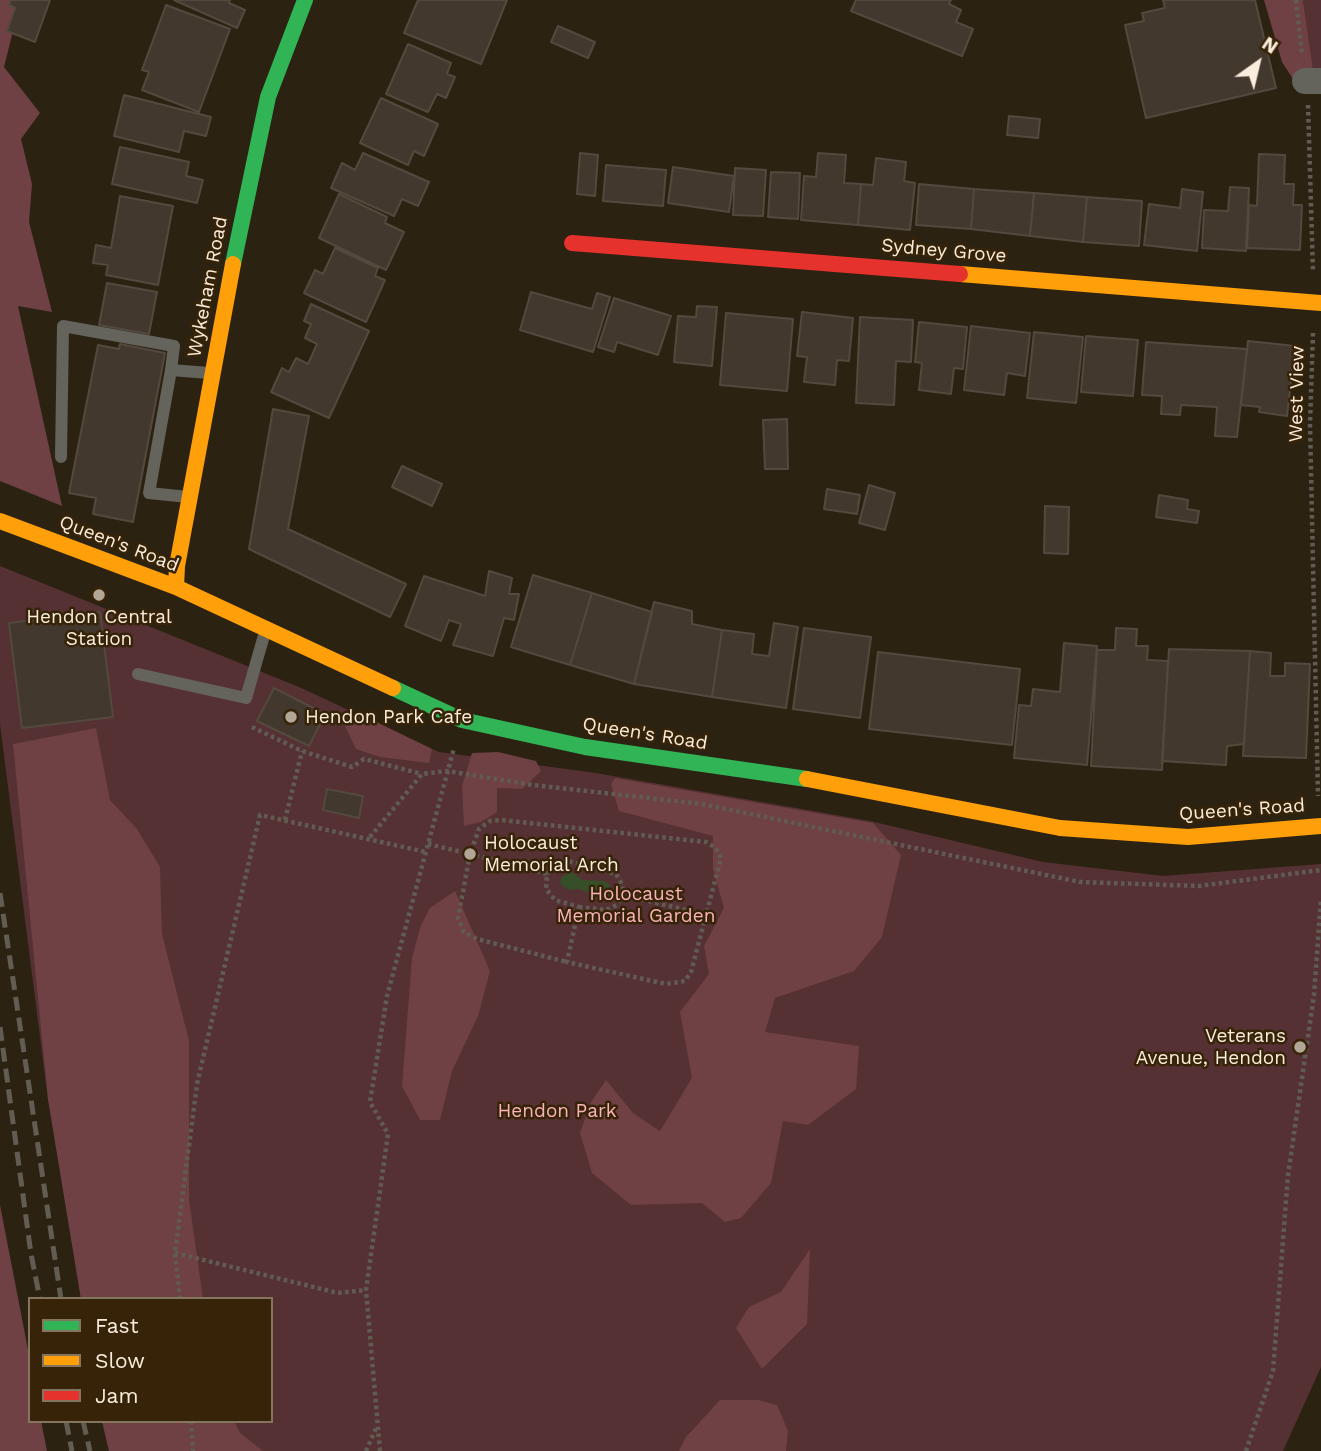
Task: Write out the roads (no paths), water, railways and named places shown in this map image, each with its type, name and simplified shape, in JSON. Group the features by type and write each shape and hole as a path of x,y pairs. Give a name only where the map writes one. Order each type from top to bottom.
{"main road":[{"name":"Wykeham Road","path":"176,587 177,566 213,373 268,97 305,0"},
{"name":"Sydney Grove","path":"572,243 1317,303"},
{"name":"Queen's Road","path":"0,521 176,587 462,720 584,747 798,777 1060,828 1188,837 1321,826"}],"lane":[{"path":"61,457 63,326 174,346 149,493 192,497"},
{"path":"171,370 213,373"},
{"path":"138,674 246,698 266,628"}],"railway":[{"path":"0,893 61,1297"},
{"path":"0,1027 31,1254 40,1297"},
{"path":"66,1423 72,1451"},
{"path":"83,1423 90,1451"}],"place":[{"name":"Hendon Central Station","path":"99,595"},
{"name":"Hendon Park Cafe","path":"291,717"},
{"name":"Holocaust Memorial Arch","path":"470,854"},
{"name":"Veterans Avenue, Hendon","path":"1300,1047"}],"park label":[{"name":"Holocaust Memorial Garden","path":"636,905"},
{"name":"Hendon Park","path":"557,1111"}]}
